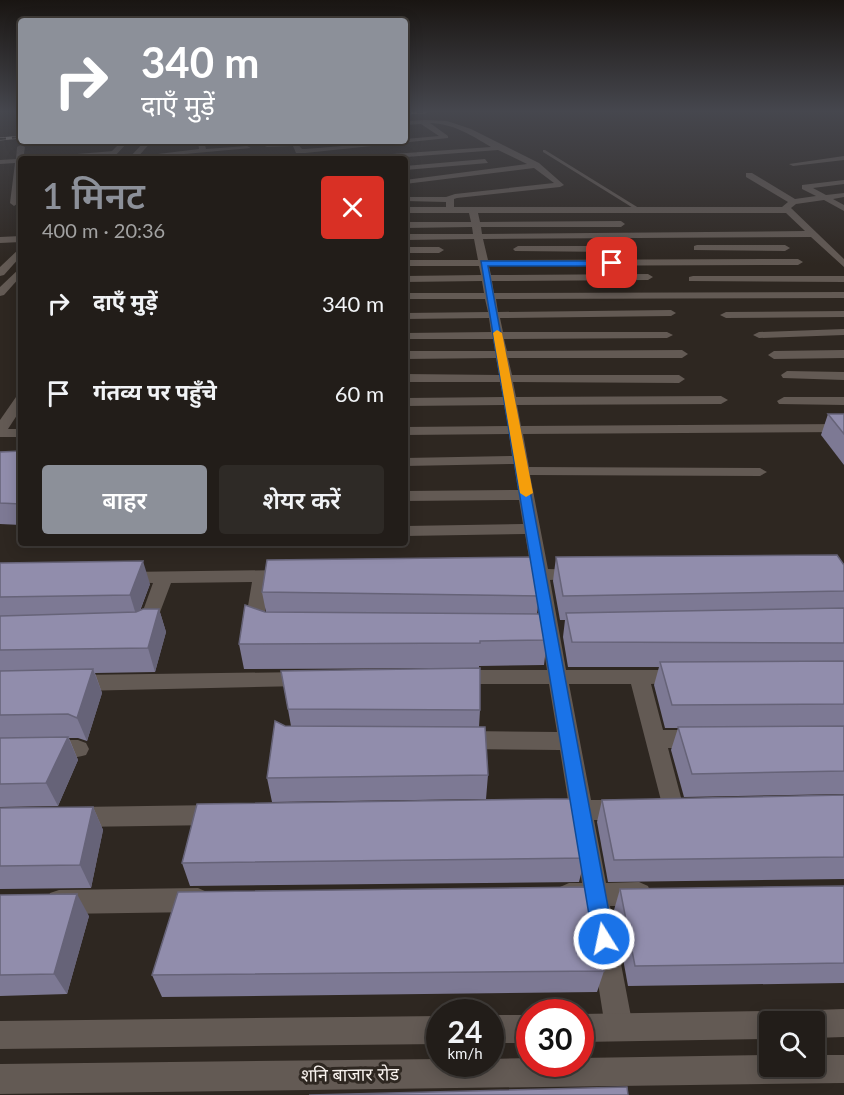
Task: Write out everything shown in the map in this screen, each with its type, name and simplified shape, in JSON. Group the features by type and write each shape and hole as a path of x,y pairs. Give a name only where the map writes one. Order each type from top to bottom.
{"street":[{"path":"408,168 457,163"},
{"path":"450,210 451,196 560,185 551,175 532,163"},
{"path":"793,165 809,163"},
{"path":"408,182 536,165"},
{"path":"14,203 18,175"},
{"path":"749,175 794,202"},
{"path":"844,182 805,187 844,208"},
{"path":"787,210 794,202 844,195"},
{"path":"408,199 450,200"},
{"path":"408,210 787,210 844,264"},
{"path":"473,210 541,575 540,629 558,678 619,1027"},
{"path":"408,225 621,224"},
{"path":"781,224 801,224"},
{"path":"408,237 812,234"},
{"path":"408,263 798,262 773,235"},
{"path":"515,236 522,263"},
{"path":"438,237 439,263"},
{"path":"0,240 18,239"},
{"path":"697,248 785,248"},
{"path":"518,249 615,249"},
{"path":"408,250 439,250"},
{"path":"0,273 18,253"},
{"path":"0,293 18,273"},
{"path":"408,279 648,277"},
{"path":"693,279 844,279"},
{"path":"408,296 844,295"},
{"path":"408,316 671,313"},
{"path":"726,315 844,314"},
{"path":"759,335 844,332"},
{"path":"408,336 667,335"},
{"path":"408,355 682,354"},
{"path":"774,355 844,354"},
{"path":"787,375 844,376"},
{"path":"408,378 679,379"},
{"path":"408,402 721,400"},
{"path":"784,401 844,401"},
{"path":"14,407 0,432 18,433"},
{"path":"408,431 844,428"},
{"path":"408,462 760,472"},
{"path":"408,496 526,495"},
{"path":"408,531 533,529"},
{"path":"494,575 587,574"},
{"path":"105,578 308,576"},
{"path":"261,577 255,618 258,624 281,627"},
{"path":"126,628 137,628 148,623 164,578"},
{"path":"540,629 574,629"},
{"path":"439,677 696,676"},
{"path":"639,677 673,809"},
{"path":"58,683 324,678"},
{"path":"655,739 714,739"},
{"path":"441,740 569,741"},
{"path":"33,750 78,749"},
{"path":"534,811 696,808"},
{"path":"59,818 237,815"},
{"path":"548,895 667,894"},
{"path":"36,902 226,900"},
{"path":"825,1024 844,1023"},
{"path":"594,1028 759,1024"},
{"path":"0,1035 426,1030"},
{"name":"शनि बाजार रोड","path":"0,1079 624,1083 844,1069"}],"lane":[{"path":"564,163 640,210"}],"building":[{"path":"828,414 844,414 844,434"},
{"path":"18,451 18,504 0,503 0,452"},
{"path":"837,555 844,565 844,591 563,596 556,557"},
{"path":"533,557 539,596 262,592 267,560"},
{"path":"143,561 130,595 0,597 0,563"},
{"path":"245,605 265,612 543,614 547,640 480,641 480,643 239,644"},
{"path":"844,608 844,643 572,642 566,613"},
{"path":"143,609 159,609 148,648 0,650 0,616 136,612"},
{"path":"844,661 844,704 672,705 660,662"},
{"path":"480,668 480,710 288,709 281,671"},
{"path":"93,669 77,718 68,714 0,715 0,671"},
{"path":"275,721 285,726 485,727 488,775 267,778"},
{"path":"844,726 844,771 692,774 678,727"},
{"path":"68,737 46,783 0,784 0,738"},
{"path":"844,795 844,857 614,860 602,800"},
{"path":"575,799 585,858 182,863 197,804"},
{"path":"93,807 80,865 0,866 0,808"},
{"path":"844,886 844,963 635,966 620,889"},
{"path":"590,887 604,971 152,975 178,892"},
{"path":"77,894 54,974 0,975 0,895"},
{"path":"627,1087 628,1095 309,1095"}],"slow traffic":[{"path":"497,333 526,493"}],"route":[{"path":"604,939 484,263 612,263"}]}
